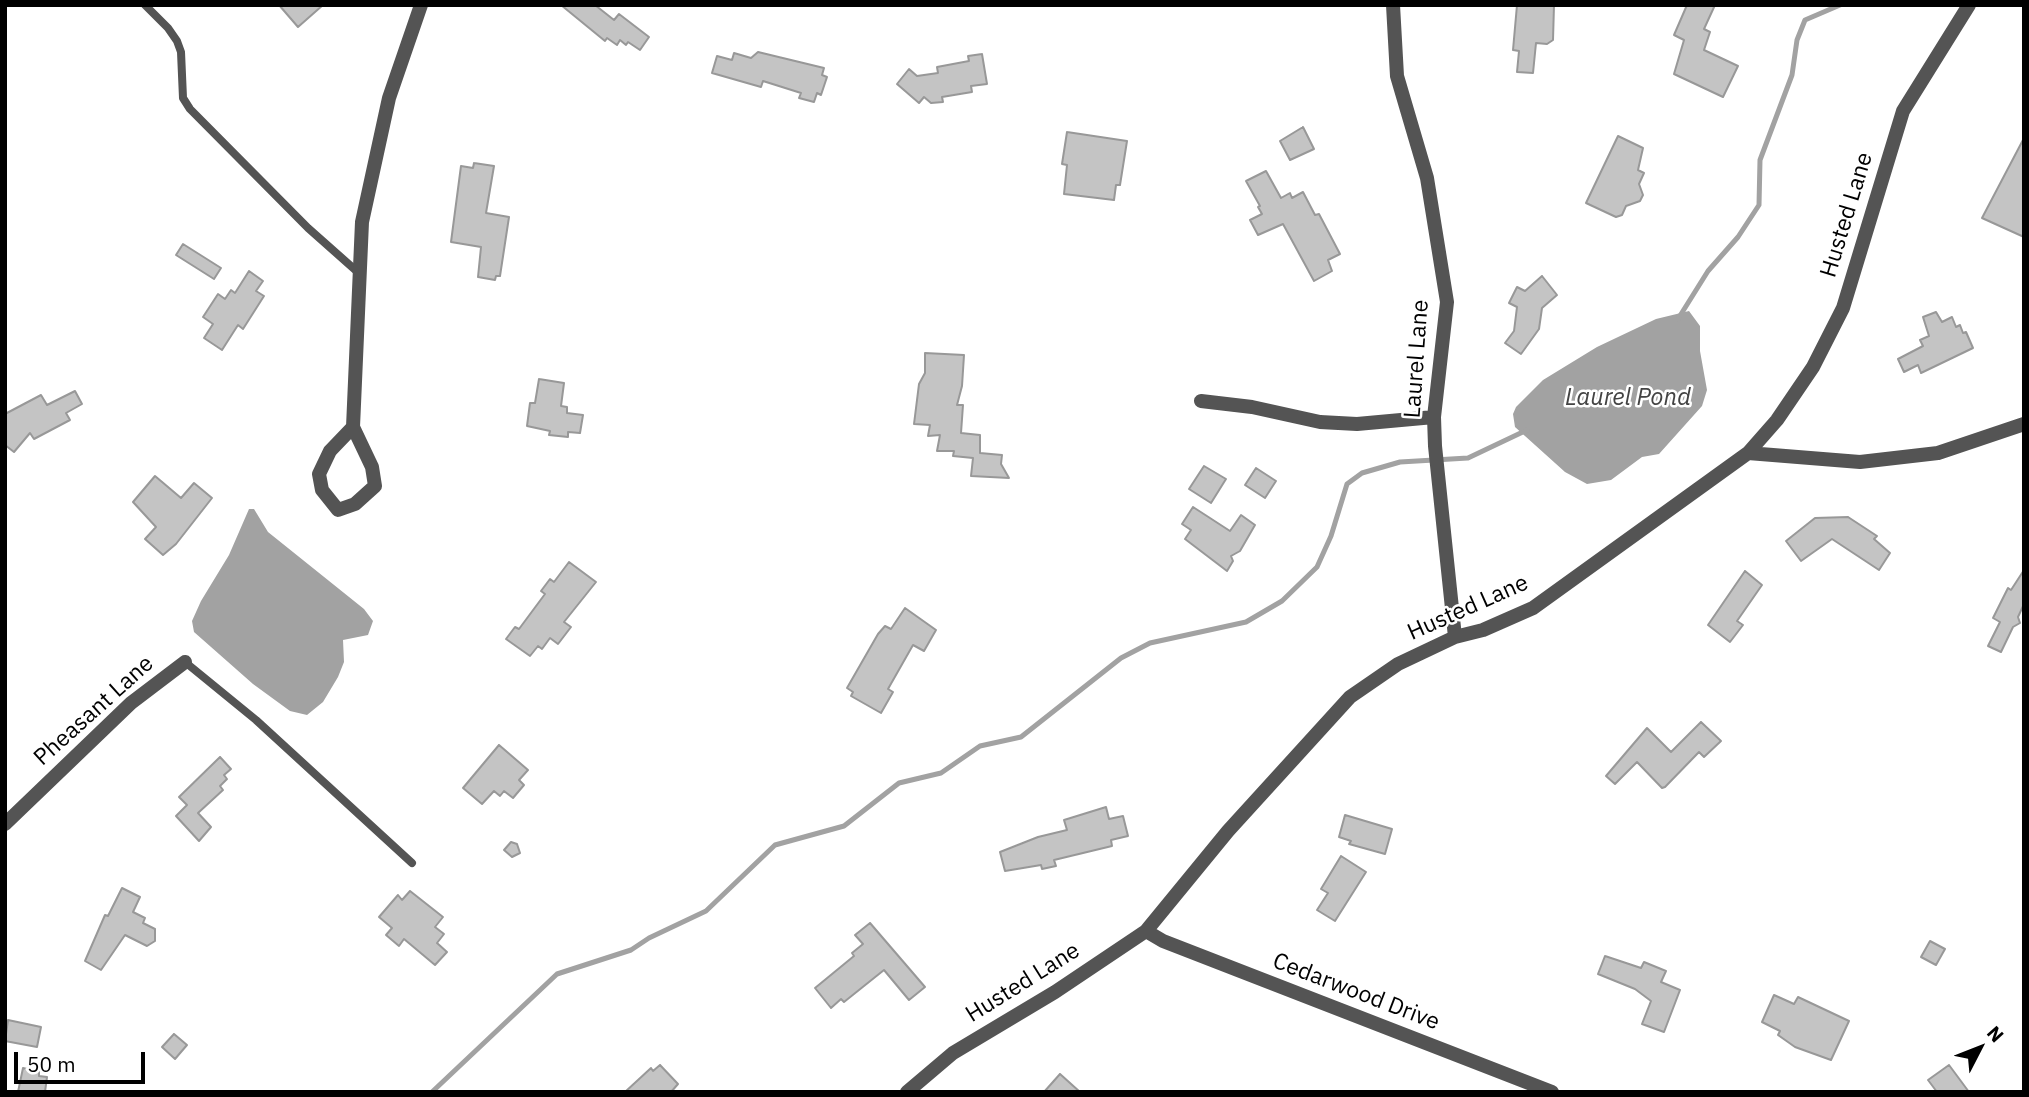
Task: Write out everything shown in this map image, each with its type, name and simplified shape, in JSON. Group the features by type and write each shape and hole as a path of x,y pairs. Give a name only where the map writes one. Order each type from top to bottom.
{"street":[{"path":"353,427 330,451 319,474 322,490 338,510 355,504 375,486 372,467 353,427 362,222 388,98 421,5"},
{"name":"Laurel Lane","path":"1393,5 1397,76 1427,178 1447,302 1434,417 1437,479 1455,637"},
{"name":"Husted Lane","path":"907,1092 953,1053 1055,992 1146,931 1228,831 1350,696 1398,664 1455,637 1483,630 1533,608 1748,453 1777,420 1813,367 1843,308 1903,111 1969,5"},
{"path":"1201,401 1252,407 1320,422 1357,424 1434,417"},
{"path":"1748,453 1860,462 1938,453 2024,424"},
{"name":"Pheasant Lane","path":"5,824 131,703 185,662"},
{"name":"Cedarwood Drive","path":"1146,931 1163,941 1552,1092"}],"lane":[{"path":"145,5 177,41 181,52 183,98 190,109 308,229 361,275"},
{"path":"185,662 256,720 411,863"}],"water":[{"name":"Laurel Pond","path":"1689,311 1700,326 1700,351 1707,390 1702,406 1659,454 1642,457 1611,480 1587,484 1565,472 1515,427 1513,414 1516,407 1543,380 1597,347 1656,319"},
{"path":"249,509 254,509 268,532 364,609 373,621 368,635 343,640 344,662 338,677 323,702 307,715 290,711 253,684 194,632 192,621 229,555"}],"building":[{"path":"279,5 323,5 298,27"},
{"path":"561,5 595,5 614,20 619,14 649,37 640,50 628,42 626,45 620,40 617,45 607,38 605,41"},
{"path":"1517,5 1554,5 1553,40 1547,44 1536,43 1533,73 1517,72 1519,51 1513,50"},
{"path":"1687,5 1715,5 1704,29 1710,32 1704,50 1738,66 1723,97 1674,74 1684,40 1674,35"},
{"path":"758,52 824,68 822,75 827,77 821,95 817,93 814,102 799,98 801,93 763,81 761,87 712,73 717,56 732,60 734,53 751,58"},
{"path":"982,54 987,84 971,86 972,92 942,97 943,102 931,103 924,97 919,103 897,84 909,69 917,76 938,73 937,67 969,61 968,56"},
{"path":"1303,127 1314,149 1290,160 1280,141"},
{"path":"1067,132 1127,141 1120,185 1116,185 1114,200 1064,194 1067,165 1062,164"},
{"path":"1618,136 1643,148 1638,170 1644,173 1639,184 1643,195 1640,201 1626,206 1622,215 1616,217 1586,203"},
{"path":"2024,138 2024,237 1982,218"},
{"path":"474,163 494,166 486,213 509,217 500,276 496,276 495,280 478,277 481,247 451,242 461,166 473,168"},
{"path":"1266,171 1281,198 1290,193 1292,198 1303,192 1315,215 1319,214 1340,254 1328,260 1332,271 1314,281 1283,224 1258,235 1250,220 1262,214 1246,181"},
{"path":"183,244 221,268 214,279 176,255"},
{"path":"249,271 263,281 256,291 264,296 243,329 238,325 222,350 204,338 213,324 203,317 218,294 225,299 231,290 235,293"},
{"path":"1542,276 1557,295 1542,308 1539,329 1521,354 1505,343 1514,331 1517,307 1509,303 1517,287 1525,291"},
{"path":"1936,312 1942,322 1952,317 1956,327 1960,325 1963,333 1966,332 1973,348 1921,373 1918,365 1904,372 1898,359 1923,346 1920,340 1929,336 1923,317"},
{"path":"925,353 964,355 962,386 957,405 963,405 961,433 980,435 980,453 1002,455 1001,464 1009,478 971,476 973,458 953,456 954,451 937,451 940,435 928,436 930,425 914,424 919,384 925,373"},
{"path":"539,379 564,383 561,406 567,407 567,413 583,415 580,433 568,432 568,437 549,435 550,431 527,426 530,403 535,403"},
{"path":"75,391 82,404 66,413 70,420 34,439 30,433 14,452 5,445 5,414 41,395 47,405"},
{"path":"1204,466 1226,479 1211,503 1189,489"},
{"path":"1256,468 1276,481 1265,498 1245,485"},
{"path":"155,476 181,498 194,483 212,498 176,544 163,555 145,539 156,527 133,502"},
{"path":"1193,507 1230,531 1241,515 1255,525 1240,551 1231,556 1233,561 1227,571 1185,539 1191,530 1182,524"},
{"path":"1848,517 1877,536 1874,539 1890,553 1879,570 1832,539 1801,561 1786,541 1815,518"},
{"path":"569,562 596,582 564,622 571,627 558,644 550,638 542,649 538,646 530,656 506,639 515,627 519,629 545,594 541,591 550,579 554,582"},
{"path":"2024,570 2024,604 2018,617 2020,623 2013,627 2001,652 1988,646 2000,622 1993,618 2008,588 2011,590"},
{"path":"1745,571 1762,585 1737,621 1743,625 1730,642 1708,625"},
{"path":"905,608 936,630 924,651 913,645 888,689 893,692 881,713 851,696 853,692 847,688 878,634 885,626 891,629"},
{"path":"1701,722 1721,741 1704,757 1699,752 1665,787 1662,788 1637,762 1615,784 1606,776 1647,728 1671,752"},
{"path":"499,745 528,770 519,780 524,785 513,798 504,791 500,796 494,791 482,804 463,788"},
{"path":"220,757 231,769 224,775 227,779 220,786 223,790 198,813 211,827 199,841 176,816 187,805 179,797"},
{"path":"1106,807 1109,819 1123,816 1128,836 1111,840 1112,846 1054,860 1056,866 1042,869 1041,865 1005,871 1000,852 1038,837 1067,830 1064,820"},
{"path":"1345,815 1392,829 1385,854 1349,844 1351,841 1339,837"},
{"path":"511,842 517,844 520,853 512,857 504,850"},
{"path":"1341,856 1366,872 1335,921 1317,910 1328,893 1321,889"},
{"path":"122,888 140,897 133,912 145,918 143,923 155,929 155,941 147,946 125,935 101,970 85,961 105,915 108,916"},
{"path":"410,891 443,917 435,927 444,934 437,943 447,952 435,965 404,939 399,946 386,935 392,928 379,917 398,895 402,900"},
{"path":"870,923 925,987 909,1000 884,970 844,1002 841,999 831,1008 815,988 854,956 852,953 863,944 855,935"},
{"path":"1930,941 1945,949 1936,965 1921,957"},
{"path":"1605,956 1641,968 1644,962 1666,971 1661,982 1680,990 1664,1032 1642,1024 1651,1001 1635,989 1598,974"},
{"path":"1774,995 1794,1004 1798,997 1849,1021 1831,1060 1795,1047 1778,1035 1780,1031 1762,1022"},
{"path":"8,1020 41,1027 37,1047 5,1041"},
{"path":"174,1034 187,1045 175,1059 162,1047"},
{"path":"660,1065 678,1084 671,1092 625,1092 651,1068 653,1071"},
{"path":"1949,1065 1969,1092 1937,1092 1928,1080"},
{"path":"23,1068 47,1077 45,1092 18,1092"},
{"path":"1060,1074 1080,1092 1044,1092"}],"waterway":[{"path":"1678,319 1708,271 1738,237 1759,205 1760,160 1792,75 1797,40 1805,20 1840,5"},
{"path":"432,1092 557,974 631,950 649,938 706,911 775,845 844,826 899,783 941,773 980,746 1021,737 1121,658 1150,643 1246,622 1282,601 1317,567 1331,536 1347,484 1362,473 1400,462 1468,458 1527,430"}]}
